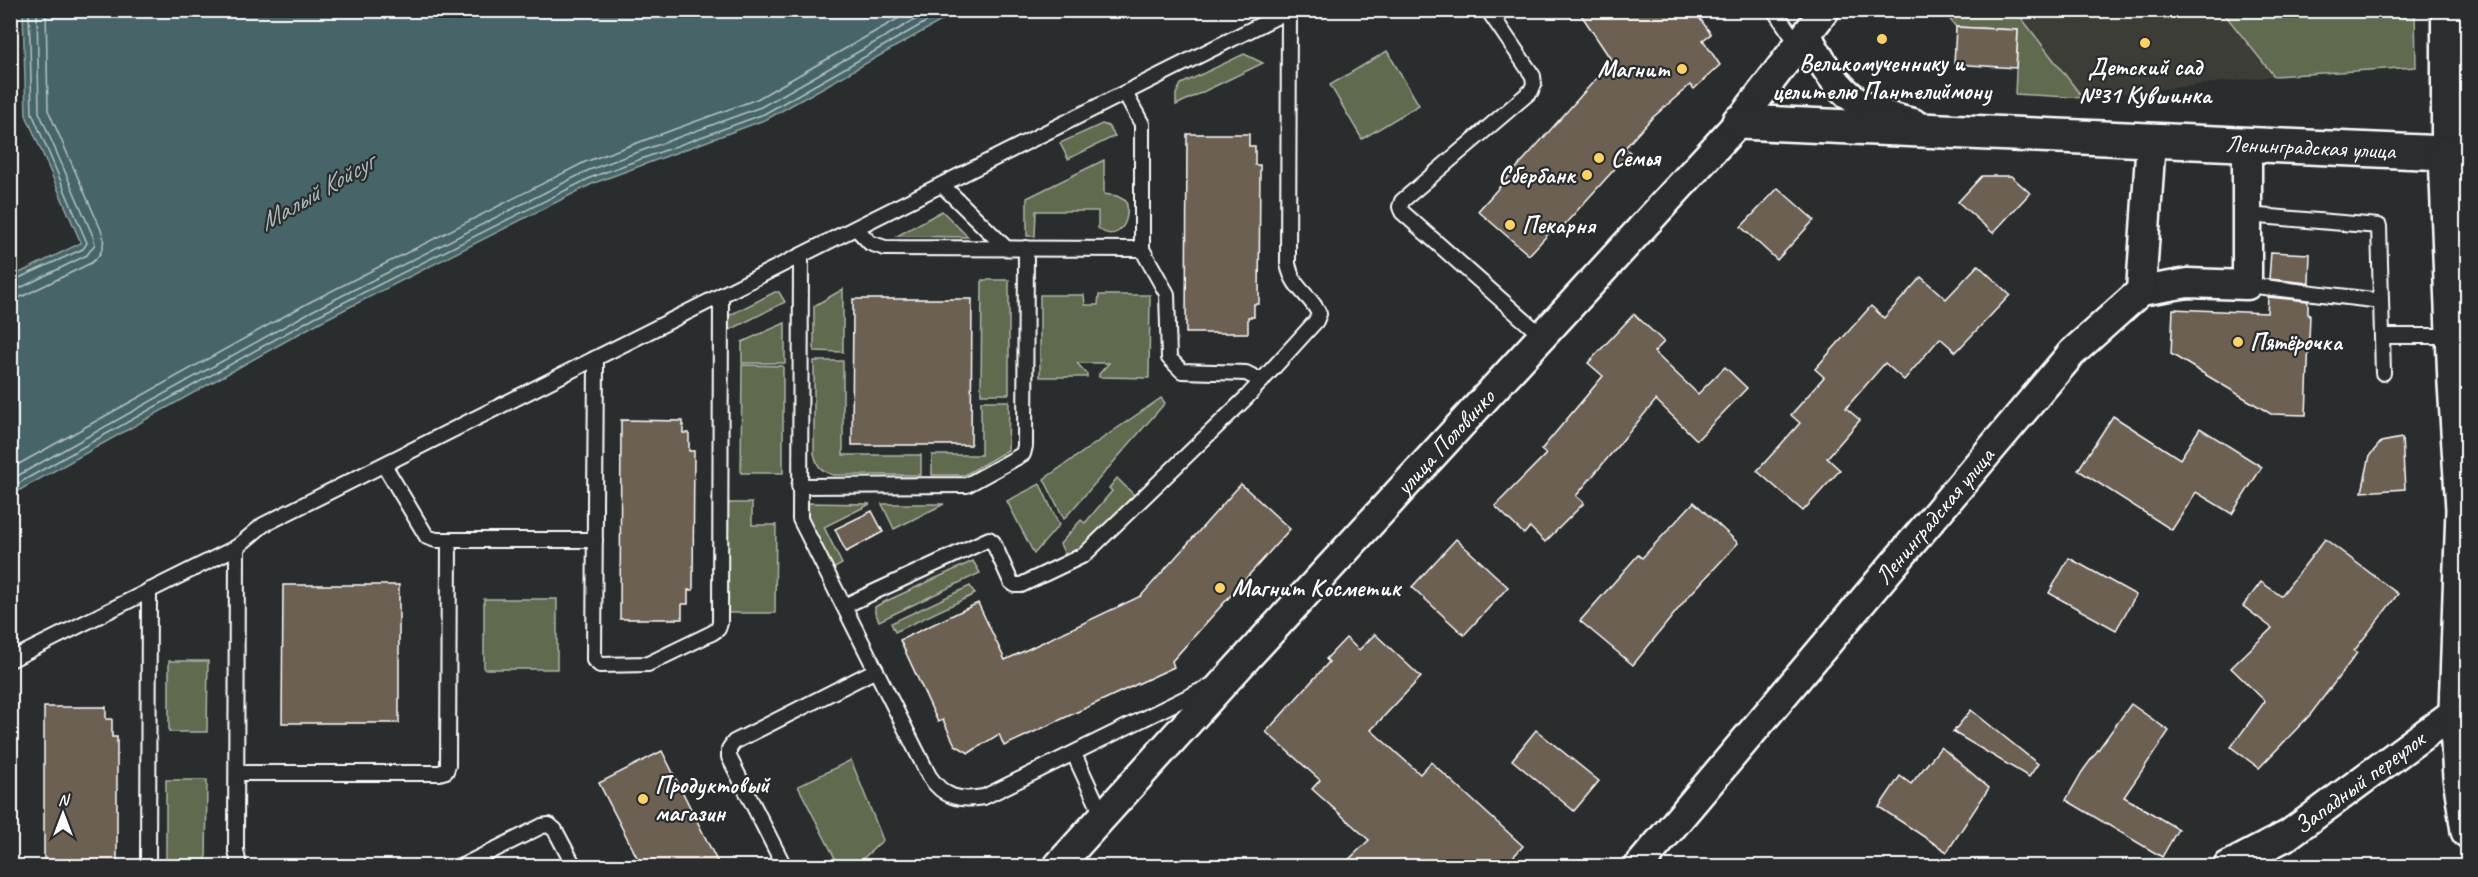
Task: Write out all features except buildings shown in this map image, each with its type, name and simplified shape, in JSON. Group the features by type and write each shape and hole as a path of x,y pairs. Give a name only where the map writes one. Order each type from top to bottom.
{"street":[{"name":"улица Половинко","path":"1058,867 1228,677 1740,122 1825,10"},
{"path":"2446,10 2457,153 2453,336 2463,509 2456,711 2460,777 2468,831"},
{"path":"1803,41 1836,85 1860,104 1893,118 1958,132"},
{"name":"Ленинградская улица","path":"1740,122 2457,153"},
{"path":"2151,140 2141,291 2188,283 2247,285 2247,144"},
{"name":"Ленинградская улица","path":"1639,867 2072,353 2141,291"},
{"name":"Западный переулок","path":"2228,867 2288,835 2456,711"}],"lane":[{"path":"1488,10 1533,76 1534,84 1531,91 1402,201 1400,207 1402,212 1542,336"},
{"path":"1774,10 1803,41"},
{"path":"10,660 237,547 263,525 1289,11 1288,264 1291,278 1316,307 1319,314 1316,321 1262,381 1084,555 1021,585 1015,585 1011,582 993,542 989,539 843,606"},
{"path":"1125,93 1139,118 1143,132 1142,249 1167,294 1168,354 1171,362 1182,371 1246,373 1262,381"},
{"path":"942,185 1006,248"},
{"path":"2247,215 2379,226 2383,373"},
{"path":"856,228 870,243 885,248 1142,249"},
{"path":"800,486 967,485 1023,454 1026,248"},
{"path":"801,256 800,519 929,776 938,789 966,800 984,797 1228,677"},
{"path":"2247,285 2381,301"},
{"path":"596,358 594,660 596,664 648,664 718,629 721,296"},
{"path":"2382,336 2453,336"},
{"path":"384,465 428,537 449,540 595,540"},
{"path":"237,773 439,773 446,771 448,765 449,540"},
{"path":"237,547 236,850 239,867"},
{"path":"148,867 149,590"},
{"path":"784,867 729,758 729,749 734,742 876,670"},
{"path":"1074,754 1103,817"},
{"path":"462,867 542,826 549,825 555,830 574,867"}],"shaded area":[{"name":"Детский сад №31 Кувшинка","path":"2016,11 2222,11 2274,76 2083,98"}],"green space":[{"path":"1943,11 2016,11 2083,98 2015,94 2018,30 1956,27"},
{"path":"2222,11 2415,11 2416,67 2274,76"},
{"path":"1387,51 1419,105 1362,139 1330,85"},
{"path":"1244,54 1263,63 1176,105 1176,94 1181,84"},
{"path":"1102,124 1108,126 1115,136 1068,159 1060,143"},
{"path":"1104,160 1104,194 1117,196 1126,201 1125,223 1117,232 1105,233 1098,228 1098,211 1036,211 1035,236 1027,236 1027,198"},
{"path":"942,211 968,237 897,236"},
{"path":"982,280 1009,280 1009,394 981,394"},
{"path":"843,289 843,352 814,351 814,306"},
{"path":"779,292 785,302 728,331 724,323 726,317"},
{"path":"1040,295 1084,295 1085,305 1098,305 1099,295 1150,295 1149,378 1099,377 1109,363 1077,363 1087,377 1040,377"},
{"path":"785,323 785,363 742,363 742,342"},
{"path":"814,361 843,361 843,455 921,455 921,475 833,475 820,467 814,453"},
{"path":"742,365 783,366 783,473 741,473"},
{"path":"1161,398 1165,403 1064,519 1044,479"},
{"path":"981,401 1009,401 1008,450 965,475 932,475 932,455 981,455"},
{"path":"1117,478 1139,500 1084,549 1067,559 1060,544 1081,520 1085,523 1112,491 1109,488"},
{"path":"1040,484 1059,525 1034,554 1007,501"},
{"path":"728,503 752,503 752,525 776,525 775,613 728,613"},
{"path":"808,503 870,504 824,527 842,564 833,569 808,518"},
{"path":"882,504 944,504 894,529"},
{"path":"973,561 980,573 879,621 875,607"},
{"path":"970,586 975,594 895,632 891,623"},
{"path":"484,599 557,599 557,669 484,669"},
{"path":"169,661 208,661 207,732 169,732"},
{"path":"851,760 883,840 855,866 839,866 798,786"},
{"path":"166,780 207,780 206,866 166,866"}],"water":[{"name":"Малый Койсуг","path":"23,10 959,11 767,119 594,183 318,323 11,495 11,277 81,243 26,115"}],"place":[{"name":"Великомученнику и целителю Пантелиймону","path":"1882,39"},
{"name":"Детский сад №31 Кувшинка","path":"2145,43"},
{"name":"Магнит","path":"1682,69"},
{"name":"Семья","path":"1599,158"},
{"name":"Сбербанк","path":"1587,175"},
{"name":"Пекарня","path":"1510,225"},
{"name":"Пятёрочка","path":"2238,342"},
{"name":"Магнит Косметик","path":"1220,588"},
{"name":"Продуктовый магазин","path":"643,799"}]}
